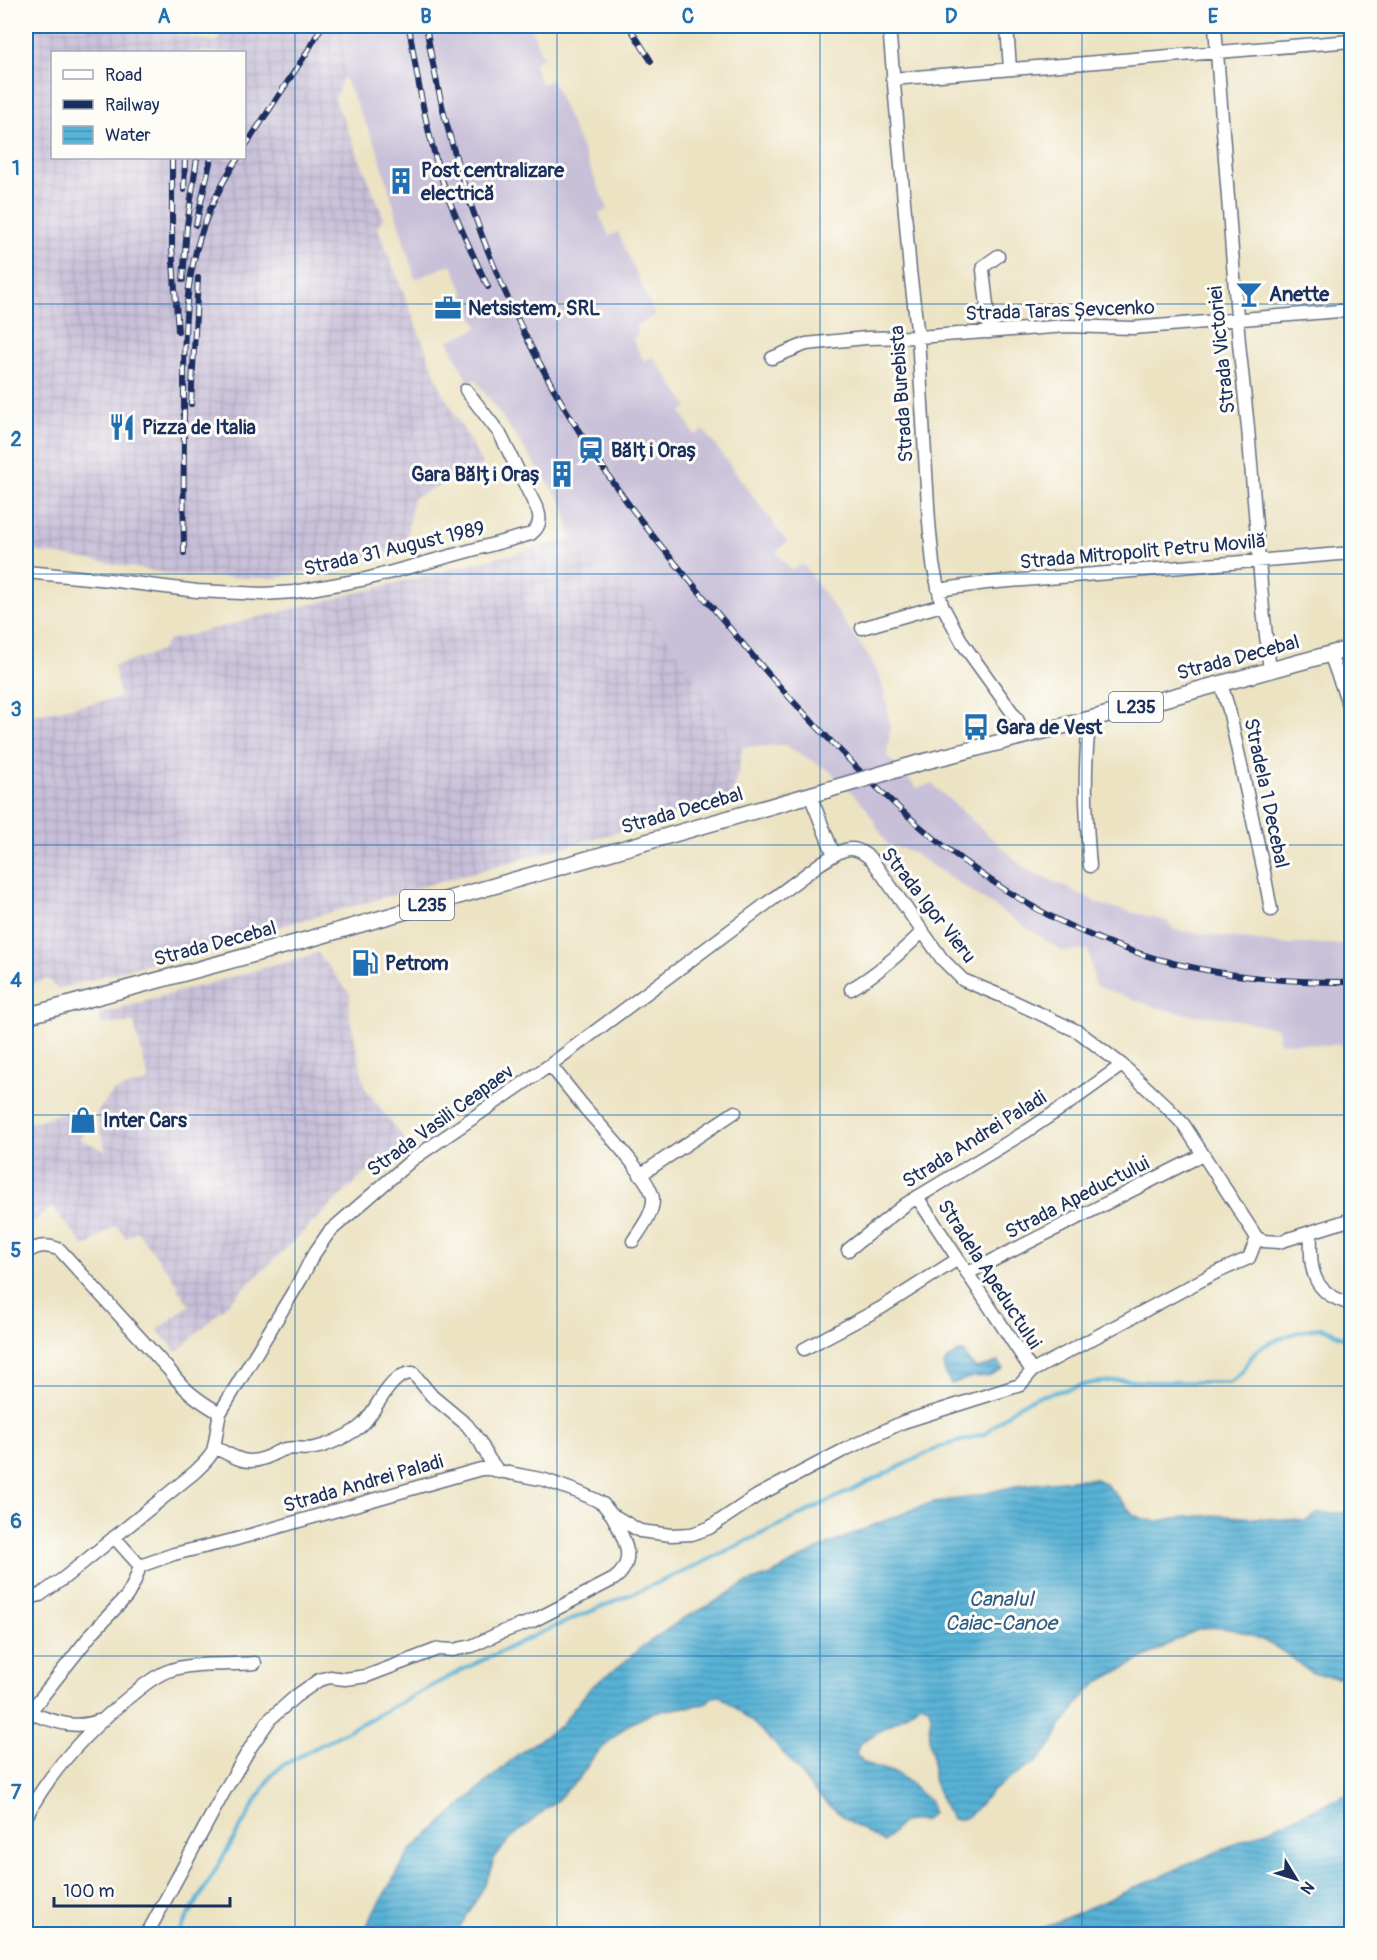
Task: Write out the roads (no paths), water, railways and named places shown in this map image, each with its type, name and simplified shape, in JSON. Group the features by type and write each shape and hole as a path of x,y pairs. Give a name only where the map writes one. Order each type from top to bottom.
{"main road":[{"name":"Strada Decebal","path":"26,1016 306,940 919,763 1352,648"}],"street":[{"name":"Strada Burebista","path":"888,26 918,337 933,564 938,590 942,605 963,644 1017,719 1026,736"},
{"path":"1007,26 1010,69"},
{"name":"Strada Victoriei","path":"1215,26 1237,320 1258,562 1270,670"},
{"path":"892,79 1352,41"},
{"path":"990,332 983,270 986,263 998,256"},
{"name":"Strada Taras Șevcenko","path":"772,358 806,344 866,338 918,337 1067,326 1133,328 1352,310"},
{"name":"Strada 31 August 1989","path":"26,572 196,591 263,594 294,592 366,579 531,534 539,523 538,511 500,434 466,390"},
{"name":"Strada Mitropolit Petru Movilă","path":"938,590 986,583 1352,554"},
{"path":"862,628 942,605"},
{"path":"1330,654 1352,714"},
{"name":"Stradela 1 Decebal","path":"1221,684 1229,710 1271,910"},
{"path":"1090,719 1086,744 1090,866"},
{"path":"810,795 834,855"},
{"name":"Strada Igor Vieru","path":"834,855 847,849 861,850 878,867 942,959 963,980 1079,1032 1122,1065 1184,1125 1257,1238"},
{"name":"Strada Vasili Ceapaev","path":"26,1599 50,1589 195,1472 212,1453 219,1413 329,1232 412,1159 550,1065 834,855"},
{"path":"851,989 898,956 923,931"},
{"path":"550,1065 625,1153 652,1193 653,1203 633,1241"},
{"name":"Strada Andrei Paladi","path":"848,1250 917,1197 1036,1125 1122,1065"},
{"path":"640,1174 735,1112"},
{"name":"Strada Apeductului","path":"968,1273 1202,1155"},
{"name":"Stradela Apeductului","path":"917,1197 1032,1371"},
{"path":"611,1514 640,1531 692,1534 709,1528 757,1496 903,1422 1020,1385 1032,1371 1213,1274 1249,1258 1257,1238 1272,1243 1352,1220"},
{"path":"1311,1233 1310,1264 1313,1274 1326,1292 1352,1304"},
{"path":"26,1253 33,1248 45,1245 60,1250 182,1387 200,1402 219,1413"},
{"path":"804,1349 881,1308 958,1259"},
{"path":"214,1447 249,1462 263,1459 288,1448 317,1448 359,1428 372,1415 387,1389 408,1373 415,1375 432,1396 467,1425 500,1472"},
{"name":"Strada Andrei Paladi","path":"140,1566 174,1554 244,1537 489,1468 545,1480 596,1500 603,1504 611,1514"},
{"path":"147,1935 225,1790 270,1719 296,1696 319,1680 330,1677 345,1679 367,1676 438,1649 453,1650 472,1646 533,1621 614,1579 625,1567 627,1551 626,1543 611,1514"},
{"path":"105,1718 91,1724 71,1725 27,1713 93,1632 127,1596 135,1582 140,1566 114,1537"},
{"path":"26,1817 59,1766 82,1738 146,1683 167,1671 208,1664 228,1666 255,1663"}],"water":[{"path":"959,1352 964,1352 976,1369 998,1362 1003,1369 988,1376 972,1377 951,1384 945,1373 944,1365"},
{"name":"Canalul Caiac-Canoe","path":"1096,1479 1106,1484 1134,1515 1146,1520 1159,1521 1213,1515 1306,1521 1317,1514 1351,1512 1351,1690 1346,1680 1313,1673 1263,1640 1224,1628 1197,1629 1104,1679 1088,1691 1061,1726 1052,1745 1036,1762 993,1790 971,1814 962,1819 952,1819 933,1779 933,1759 929,1740 931,1715 928,1706 921,1703 860,1743 856,1753 864,1763 896,1773 930,1802 932,1813 924,1821 908,1821 900,1824 884,1842 856,1826 830,1806 756,1726 720,1696 712,1697 705,1704 654,1712 626,1726 594,1756 580,1777 557,1800 509,1840 495,1857 485,1885 456,1934 364,1934 371,1916 411,1850 518,1754 560,1726 592,1686 640,1648 684,1618 744,1584 773,1574 814,1551 933,1502 966,1498 1015,1486"},
{"path":"1351,1793 1351,1934 1029,1934"}],"waterway":[{"path":"178,1934 272,1775 283,1765 462,1670 538,1634 683,1572 940,1447 985,1434 1016,1407 1036,1397 1092,1383 1122,1380 1230,1382 1239,1375 1258,1350 1271,1342 1319,1328 1352,1338"}],"railway":[{"path":"246,145 322,26"},
{"path":"409,26 424,113 441,176 457,220 488,287"},
{"path":"426,26 438,87 471,206 493,264 546,375 612,481 673,561 752,655 828,738 910,818 964,862 1023,901 1085,933 1149,956 1216,972 1284,980 1352,982"},
{"path":"629,26 651,61"},
{"path":"172,159 172,247 178,331"},
{"path":"184,190 185,159"},
{"path":"183,280 187,226 197,159"},
{"path":"196,225 211,159"},
{"path":"184,553 185,343 190,280 196,250 206,219 237,159"},
{"path":"191,404 198,278"}],"place":[{"name":"Post centralizare electrică","path":"401,181"},
{"name":"Anette","path":"1249,294"},
{"name":"Netsistem, SRL","path":"448,308"},
{"name":"Pizza de Italia","path":"122,427"},
{"name":"Bălți Oraș","path":"591,450"},
{"name":"Gara Bălți Oraș","path":"562,474"},
{"name":"Gara de Vest","path":"976,727"},
{"name":"Petrom","path":"365,963"},
{"name":"Inter Cars","path":"83,1120"}]}
